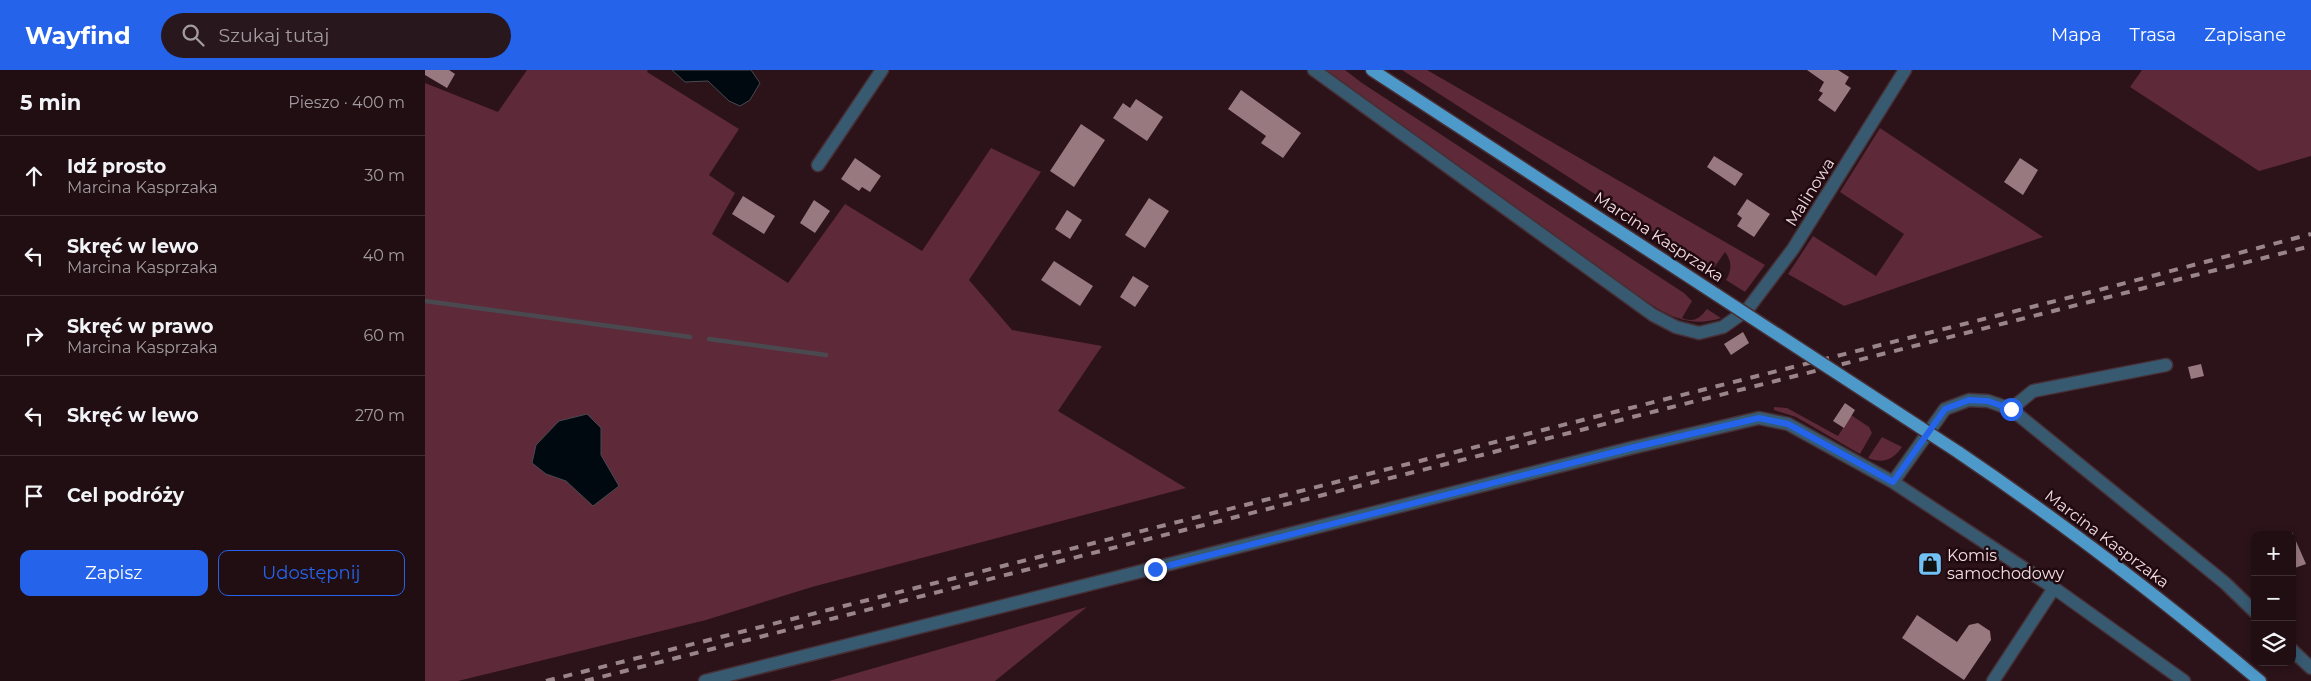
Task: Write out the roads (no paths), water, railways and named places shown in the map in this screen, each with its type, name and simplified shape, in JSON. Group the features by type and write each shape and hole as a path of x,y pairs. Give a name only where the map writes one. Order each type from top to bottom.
{"main road":[{"name":"Marcina Kasprzaka","path":"1372,70 1958,452 2065,526 2176,610 2260,681"}],"street":[{"path":"818,166 883,70"},
{"name":"Malinowa","path":"1315,70 1653,315 1676,328 1699,333 1723,327 1747,310 1793,249 1905,70"},
{"path":"2011,409 2033,391 2166,365"},
{"path":"1893,482 1945,409 1969,400 1988,401 2011,409 2225,583 2251,608"},
{"path":"705,681 1631,448 1759,418 1788,424 1893,482 2055,588 2184,681"},
{"path":"1993,681 2055,588"},
{"path":"2296,654 2311,668"}],"waterway":[{"path":"425,301 690,337"},
{"path":"709,339 826,355"}],"railway":[{"path":"546,681 2095,291 2311,234"},
{"path":"585,681 2311,246"}],"place":[{"name":"Komis samochodowy","path":"1930,564"}]}
